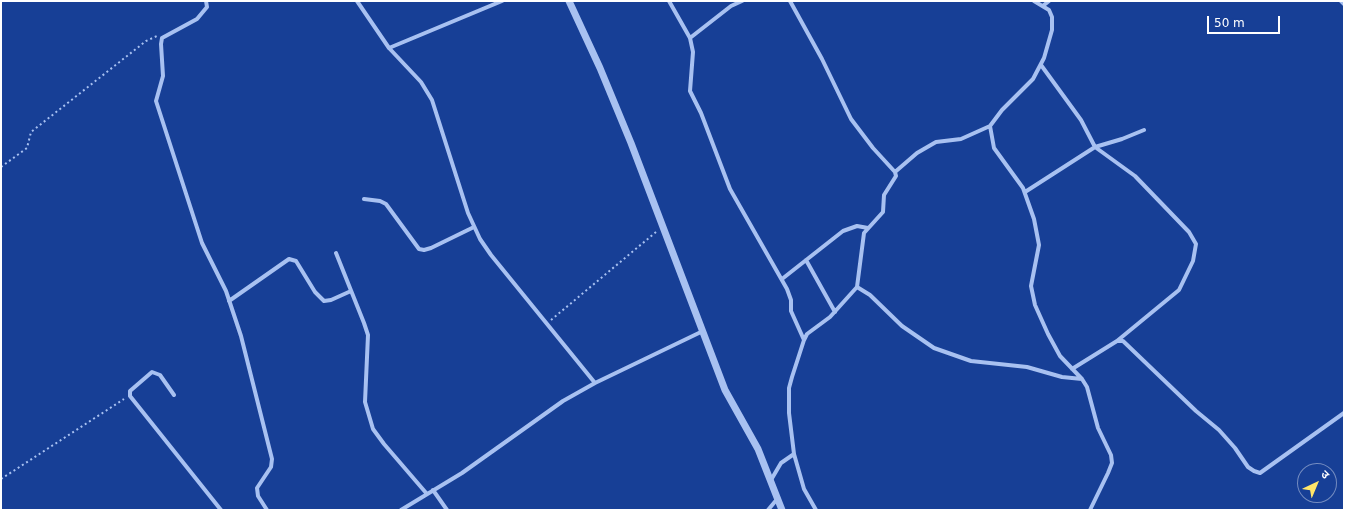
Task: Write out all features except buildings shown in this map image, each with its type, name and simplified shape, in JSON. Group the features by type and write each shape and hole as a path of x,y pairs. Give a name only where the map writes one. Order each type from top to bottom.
{"street":[{"path":"206,1 207,7 198,19 162,38 163,76 156,101 157,108 163,121 202,243 229,301 240,336 272,459 271,467 257,488 258,496 267,510"},
{"path":"357,1 389,48 421,82 432,100 474,227 491,255 596,383"},
{"path":"389,48 502,1"},
{"path":"569,1 623,123 704,331 725,390 754,441 782,510"},
{"path":"670,1 690,38 693,52 690,91 701,113 730,190 790,295 791,311 804,340"},
{"path":"690,38 731,6 742,1"},
{"path":"790,1 851,119 873,148 895,172 895,180 884,195 883,212 864,233 857,287 834,312 807,334 789,388 789,413 794,454 804,489 816,510"},
{"path":"895,172 917,153 936,142 961,139 990,126 1002,110 1033,79 1041,65 1052,30 1052,17 1049,10 1044,5 1034,1"},
{"path":"1044,5 1049,1"},
{"path":"1341,1 1344,4"},
{"path":"1041,65 1081,120 1095,147 1135,176 1189,232 1196,244 1193,261 1179,290 1118,341 1072,369"},
{"path":"990,126 996,152 1018,179 1033,213 1039,246 1031,286 1032,295 1054,347 1060,356 1082,379 1090,394 1098,428 1110,455 1112,463 1090,510"},
{"path":"1025,192 1095,147 1122,139 1144,130"},
{"path":"364,199 380,201 386,204 418,249 424,250 431,248 474,227"},
{"path":"782,279 843,231 857,226 868,228"},
{"path":"336,253 368,335 365,396 370,419 378,437 427,494"},
{"path":"229,301 289,259 296,261 315,292 324,301 331,300 351,291"},
{"path":"806,260 834,312"},
{"path":"857,287 870,295 902,326 934,348 971,361 1027,367 1062,376 1082,379"},
{"path":"401,510 476,463 554,406 596,383 704,331"},
{"path":"1118,341 1123,341 1129,344 1196,411 1218,430 1235,448 1248,467 1260,473 1344,413"},
{"path":"174,395 160,375 156,372 148,375 130,391 130,396 221,510"},
{"path":"771,480 781,463 794,454"},
{"path":"433,490 447,510"},
{"path":"768,510 778,498"}],"path":[{"path":"1,167 28,148 31,132 146,41 157,36 162,38"},
{"path":"547,324 662,226"},
{"path":"1,479 130,396"}]}
